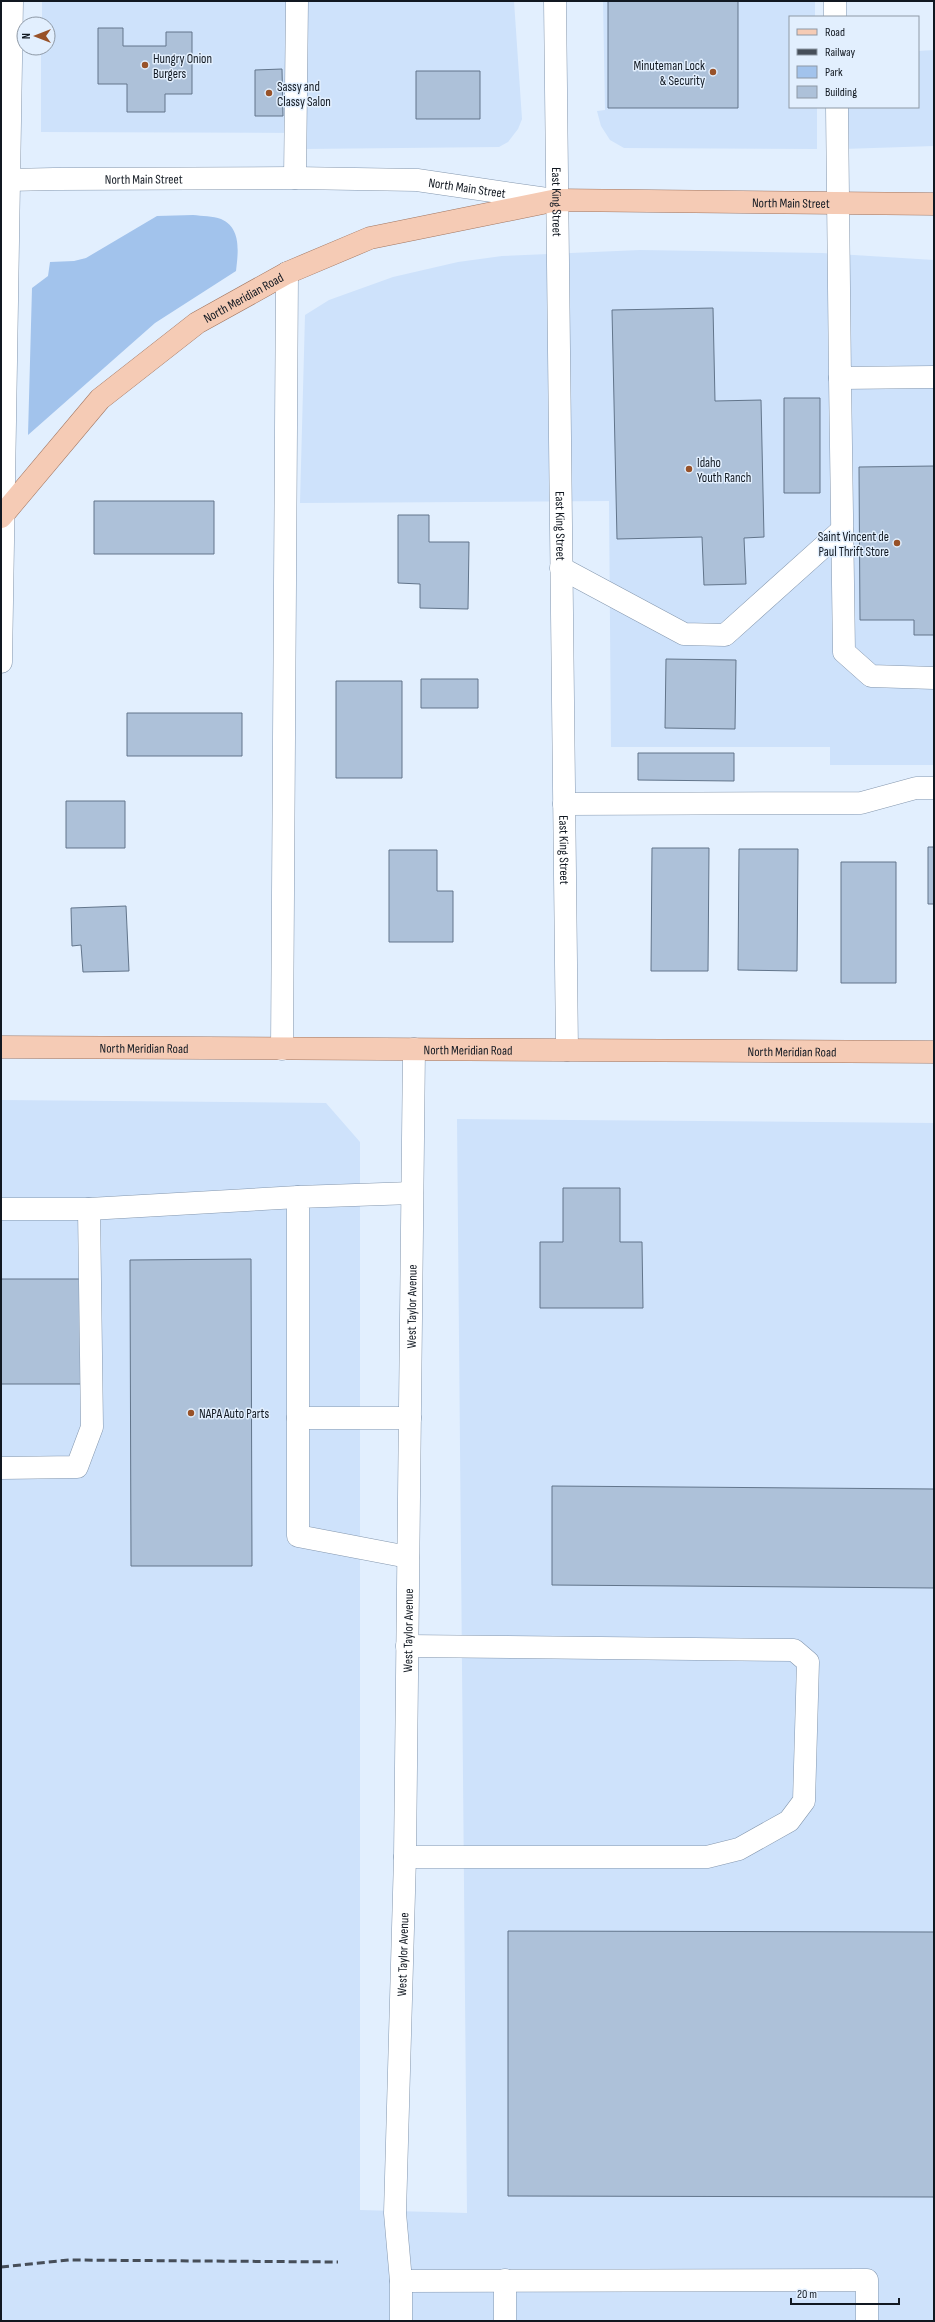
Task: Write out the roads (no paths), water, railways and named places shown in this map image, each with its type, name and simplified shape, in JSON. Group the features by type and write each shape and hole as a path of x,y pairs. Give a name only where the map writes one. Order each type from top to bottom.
{"main road":[{"name":"North Main Street","path":"557,200 934,204"},
{"name":"North Meridian Road","path":"2,515 100,399 197,323 287,273 370,238 557,200"},
{"name":"North Meridian Road","path":"1,1047 934,1052"}],"street":[{"path":"1,662 5,181 12,1"},
{"path":"295,178 298,1"},
{"name":"East King Street","path":"555,1 567,1050"},
{"path":"835,1 835,16"},
{"path":"837,108 844,652 871,676 934,678"},
{"name":"North Main Street","path":"5,181 295,178 417,180 557,200"},
{"path":"282,1049 287,273"},
{"path":"840,378 934,377"},
{"path":"561,568 684,634 725,635 842,530"},
{"path":"564,804 860,803 916,788 934,788"},
{"name":"West Taylor Avenue","path":"401,2321 401,2281 395,2212 405,1857 414,1049"},
{"path":"1,1209 89,1209 412,1192"},
{"path":"298,1197 298,1536 408,1557"},
{"path":"1,1468 77,1467 92,1427 89,1209"},
{"path":"298,1418 410,1418"},
{"path":"405,1857 707,1858 739,1849 789,1821 804,1801 808,1662 794,1650 407,1646"},
{"path":"505,2280 505,2321"},
{"path":"401,2281 867,2280 867,2321"}],"railway":[{"path":"1,2267 69,2260 338,2262"}],"place":[{"name":"Hungry Onion Burgers","path":"145,65"},
{"name":"Minuteman Lock & Security","path":"713,72"},
{"name":"Sassy and Classy Salon","path":"269,93"},
{"name":"Idaho Youth Ranch","path":"689,469"},
{"name":"Saint Vincent de Paul Thrift Store","path":"897,543"},
{"name":"NAPA Auto Parts","path":"191,1413"}]}
